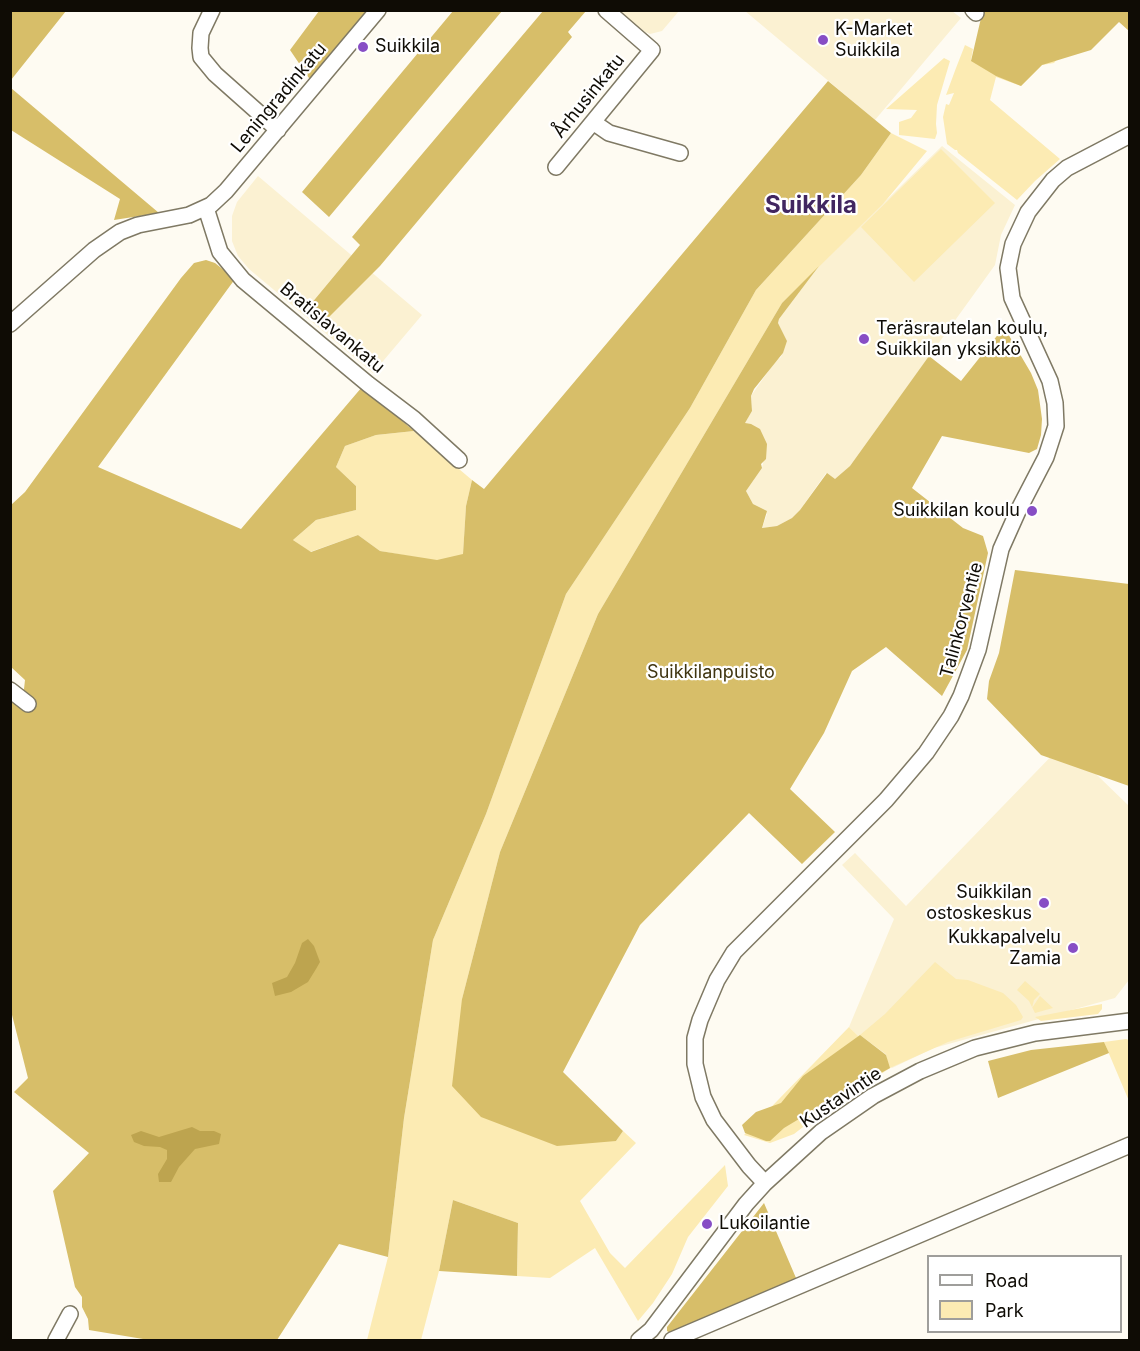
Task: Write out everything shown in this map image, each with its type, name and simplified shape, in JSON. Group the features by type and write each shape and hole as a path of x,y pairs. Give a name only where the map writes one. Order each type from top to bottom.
{"street":[{"path":"212,10 201,33 201,57 215,74 278,130"},
{"name":"Leningradinkatu","path":"206,208 226,191 378,10"},
{"name":"Århusinkatu","path":"556,167 652,50 606,10"},
{"path":"593,122 609,134 680,153"},
{"name":"Talinkorventie","path":"765,1183 748,1166 714,1120 703,1097 695,1064 696,1038 700,1020 717,980 734,952 886,800 926,753 951,716 961,696 978,650 1002,549 1018,511 1046,457 1056,426 1055,403 1050,381 1012,298 1008,268 1013,244 1028,212 1053,180 1067,168 1130,135"},
{"path":"10,324 94,250 120,232 138,225 189,215 206,208"},
{"name":"Bratislavankatu","path":"206,208 220,252 243,280 368,384 414,419 459,460"},
{"path":"10,690 28,704"},
{"name":"Kustavintie","path":"651,1330 746,1204 765,1183 821,1132 873,1096 920,1071 975,1048 1035,1033 1130,1021"},
{"path":"639,1341 651,1330 658,1337 670,1341 1130,1145"},
{"path":"56,1341 70,1314"}],"shaded area":[{"path":"618,11 679,11 662,31 650,34"},
{"path":"745,11 952,11 961,18 875,120"},
{"name":"Teräsrautelan koulu, Suikkilan yksikkö","path":"942,146 1015,205 1001,235 995,265 850,466 835,480 826,473 792,518 777,526 762,528 767,514 753,504 746,491 762,468 766,449 761,432 744,424 752,411 751,396 774,363 781,357 787,341 778,323 779,319 819,266"},
{"path":"258,176 422,315 373,373 249,269 238,256 232,241 232,216 237,202"},
{"path":"1064,743 1129,806 1129,980 1115,998 934,1048 892,1068 849,1027 894,919 842,865 855,853 906,906"},
{"path":"308,939 314,946 320,962 316,969 308,982 291,992 275,996 272,983 287,977 302,943"},
{"path":"192,1127 200,1131 214,1131 221,1134 219,1144 195,1149 179,1167 171,1182 159,1182 158,1174 167,1159 167,1150 134,1142 131,1135 141,1131 159,1137"}],"green space":[{"path":"10,11 66,11 11,80"},
{"path":"319,11 369,11 311,81 290,50"},
{"path":"453,11 502,11 329,217 302,192"},
{"path":"543,11 586,11 568,32 572,37 380,266 322,324 306,310 360,245 352,237"},
{"path":"980,11 1129,11 1129,31 1119,22 1091,50 1042,65 1021,86 996,76 971,61 981,18"},
{"path":"1081,30 1054,63 1042,65 1021,86 996,77 990,100 1060,159 1017,200 947,144 943,117 946,104 949,105 954,93 946,95 956,68 965,45 973,49 971,60"},
{"path":"944,58 950,61 937,105 935,139 899,135 899,122 911,118 917,110 886,109"},
{"path":"828,81 891,133 861,175 756,290 690,408 566,594 486,814 433,940 404,1118 388,1257 339,1244 277,1340 149,1340 89,1330 88,1319 82,1307 82,1297 75,1287 53,1191 89,1153 14,1092 28,1078 10,1007 10,705 24,689 25,680 11,667 11,505 25,492 181,278 194,263 206,260 215,263 235,279 98,467 241,529 362,387 414,431 376,435 345,446 336,467 356,486 356,510 316,520 293,540 311,552 358,535 380,551 437,560 463,554 466,506 472,480 484,489"},
{"path":"11,88 159,213 114,220 120,199 11,130"},
{"path":"891,133 927,151 883,204 782,303 598,614 500,852 462,999 616,1141 623,1131 636,1143 580,1201 610,1253 625,1268 725,1165 728,1186 688,1237 672,1274 638,1321 595,1248 550,1278 517,1276 518,1223 453,1200 439,1271 421,1340 367,1340 388,1257 404,1118 433,940 486,814 566,594 690,408 756,290 861,175"},
{"path":"941,149 995,203 914,282 861,227"},
{"name":"Suikkilanpuisto","path":"819,266 779,319 778,323 787,341 783,353 754,389 751,396 752,411 745,423 760,429 767,444 766,459 761,464 762,468 746,491 753,504 767,511 762,528 777,526 792,518 827,473 835,479 850,466 929,356 961,381 1004,327 1031,373 1038,390 1042,419 1037,449 1029,453 942,436 912,488 963,528 983,536 988,553 967,650 942,696 886,647 852,671 824,733 790,789 835,832 802,864 749,813 640,925 563,1072 623,1131 616,1141 557,1146 481,1117 452,1086 462,999 500,852 598,614 782,303"},
{"path":"414,431 472,480 466,506 463,555 437,561 380,551 358,535 310,552 293,540 316,520 356,510 356,486 336,467 345,446 376,435"},
{"path":"1015,570 1129,584 1129,786 1041,755 987,699 989,681 999,653"},
{"path":"935,962 956,979 968,980 1003,993 1016,1005 1023,1017 1021,1020 948,1042 892,1067 834,1103 794,1134 770,1143 744,1135 849,1027 888,1065 886,1054 860,1035 885,1014"},
{"path":"1025,981 1040,994 1034,1000 1032,1007 1017,990"},
{"path":"1040,996 1053,1008 1035,1013 1032,1008"},
{"path":"1102,1004 1102,1009 1098,1014 1041,1021 1035,1017"},
{"path":"860,1035 886,1055 890,1068 784,1128 770,1141 745,1133 742,1125 756,1112 781,1103 803,1076"},
{"path":"1129,1040 1129,1101 1104,1042"},
{"path":"1104,1042 1109,1053 998,1098 988,1061 1031,1050"},
{"path":"453,1200 518,1223 517,1276 439,1271"},
{"path":"764,1203 796,1278 676,1334 667,1331 667,1327"}],"place":[{"name":"K-Market Suikkila","path":"823,40"},
{"name":"Suikkila","path":"363,47"},
{"name":"Teräsrautelan koulu, Suikkilan yksikkö","path":"864,339"},
{"name":"Suikkilan koulu","path":"1032,511"},
{"name":"Suikkilan ostoskeskus","path":"1044,903"},
{"name":"Kukkapalvelu Zamia","path":"1073,948"},
{"name":"Lukoilantie","path":"707,1224"}],"district":[{"name":"Suikkila","path":"811,206"}]}
